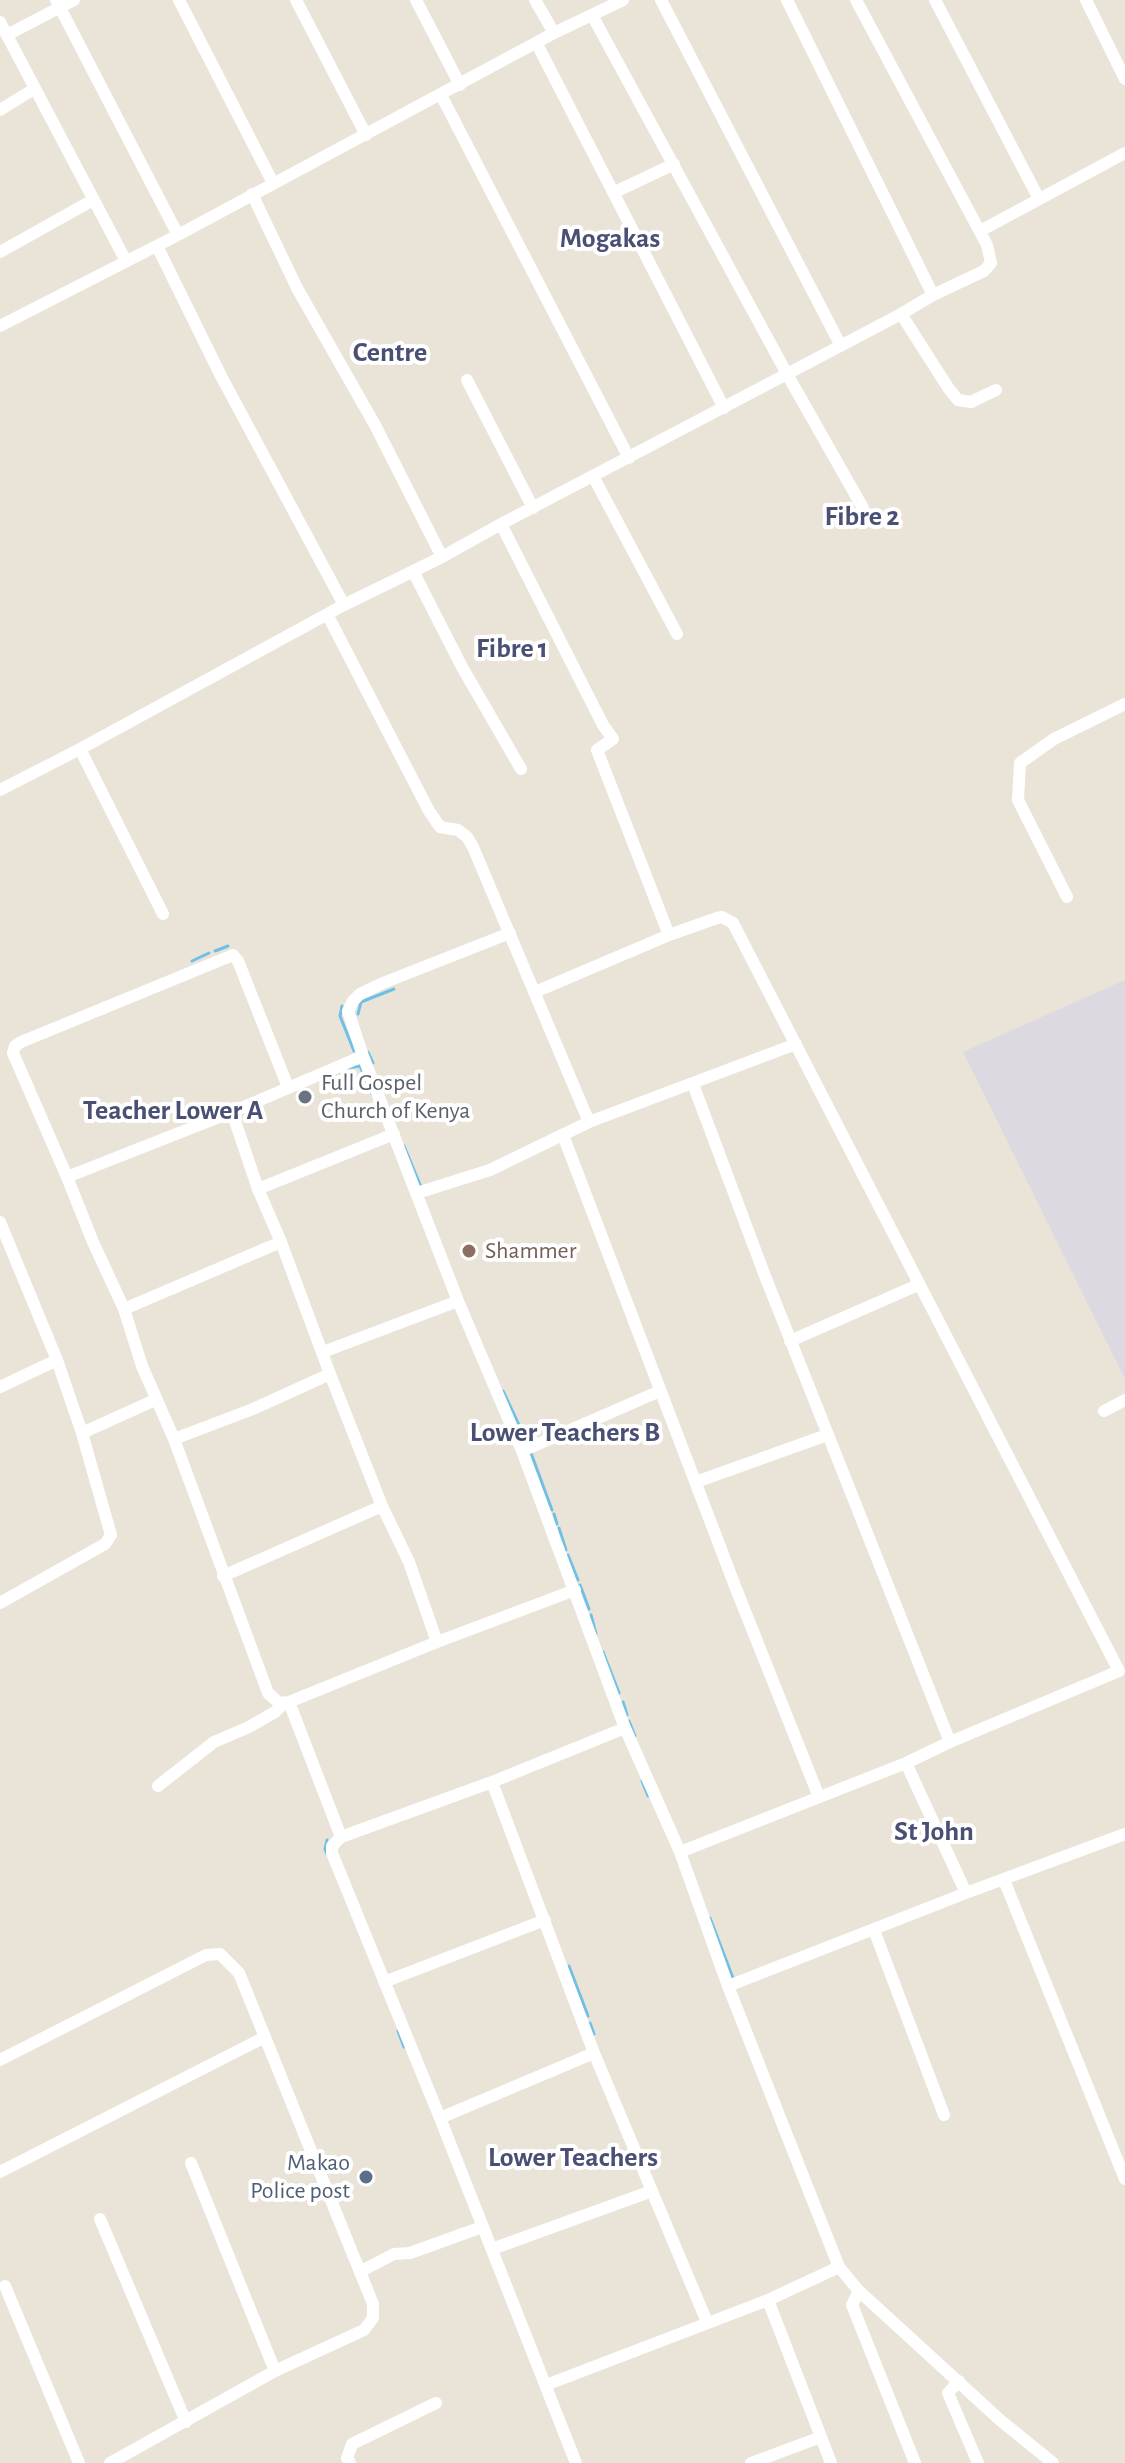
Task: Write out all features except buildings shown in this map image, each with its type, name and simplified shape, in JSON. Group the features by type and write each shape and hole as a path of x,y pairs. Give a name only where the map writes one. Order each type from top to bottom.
{"street":[{"path":"7,35 58,3 74,0"},
{"path":"179,0 273,183"},
{"path":"296,0 366,135"},
{"path":"416,0 460,85"},
{"path":"535,0 554,33"},
{"path":"0,326 178,235 554,33 623,0"},
{"path":"661,0 841,346"},
{"path":"787,0 933,295"},
{"path":"0,790 344,605 442,557 933,295 984,271 991,263 987,245 856,0"},
{"path":"935,0 1039,199"},
{"path":"1086,0 1125,79"},
{"path":"58,3 178,235"},
{"path":"592,15 863,508"},
{"path":"0,22 126,261"},
{"path":"537,44 724,408"},
{"path":"0,110 34,89"},
{"path":"441,95 629,458"},
{"path":"980,231 1125,153"},
{"path":"615,192 674,164"},
{"path":"252,194 297,288 375,425 442,557"},
{"path":"0,252 93,200"},
{"path":"157,246 221,376 344,605"},
{"path":"901,314 958,400 971,402 996,390"},
{"path":"467,380 533,508"},
{"path":"593,476 677,634"},
{"path":"501,524 603,725 613,739 597,750 669,935"},
{"path":"413,571 462,667 521,769"},
{"path":"327,614 429,811 440,827 458,830 473,847 589,1122"},
{"path":"1067,897 1018,800 1020,763 1054,739 1125,704"},
{"path":"80,749 163,914"},
{"path":"535,992 669,935 717,918 728,918 748,949 918,1285 1122,1676 680,1852"},
{"path":"510,933 360,994 348,1011 363,1056 458,1301 522,1451 625,1728 680,1852 728,1986 839,2267 859,2291 1053,2463"},
{"path":"286,1703 273,1699 268,1693 174,1439 142,1366 124,1309 13,1053 15,1046 233,955 288,1087"},
{"path":"417,1193 490,1170 589,1122 796,1044"},
{"path":"67,1177 363,1056"},
{"path":"693,1084 790,1341 950,1742"},
{"path":"232,1112 258,1189 382,1506 409,1562 437,1642"},
{"path":"258,1189 394,1134"},
{"path":"563,1135 819,1797"},
{"path":"0,1222 57,1360 110,1528 110,1540 0,1603"},
{"path":"124,1309 281,1242"},
{"path":"790,1341 918,1285"},
{"path":"323,1352 458,1301"},
{"path":"0,1387 57,1360"},
{"path":"174,1439 253,1409 330,1374"},
{"path":"522,1451 660,1391"},
{"path":"82,1433 155,1400"},
{"path":"1104,1411 1125,1400"},
{"path":"696,1482 827,1435"},
{"path":"223,1576 382,1506"},
{"path":"158,1786 214,1742 249,1727 286,1703 575,1590"},
{"path":"286,1703 341,1837"},
{"path":"576,2463 332,1853 332,1846 341,1837 492,1782 625,1728"},
{"path":"906,1763 966,1893"},
{"path":"492,1782 594,2053 707,2322"},
{"path":"728,1986 1125,1834"},
{"path":"1004,1880 1121,2156 1125,2179"},
{"path":"384,1982 545,1920"},
{"path":"874,1930 944,2115"},
{"path":"0,2060 206,1955 220,1954 239,1973 373,2304 373,2318 364,2330 275,2371 110,2463"},
{"path":"0,2172 263,2038"},
{"path":"440,2118 594,2053"},
{"path":"191,2163 275,2371"},
{"path":"492,2249 652,2191"},
{"path":"100,2219 186,2422"},
{"path":"361,2271 394,2254 410,2253 482,2227"},
{"path":"546,2385 768,2300 839,2267"},
{"path":"5,2286 79,2463"},
{"path":"859,2291 852,2305 915,2463"},
{"path":"768,2300 831,2463"},
{"path":"959,2381 948,2393 978,2463"},
{"path":"350,2463 347,2458 352,2444 436,2403"},
{"path":"751,2463 821,2437"}],"shaded area":[{"path":"1125,980 1125,1379 963,1052"}],"waterway":[{"path":"215,951 228,946"},
{"path":"192,961 209,953"},
{"path":"358,1014 361,1002 394,989"},
{"path":"342,1006 340,1016 354,1051"},
{"path":"368,1052 373,1063"},
{"path":"348,1068 360,1066 371,1093"},
{"path":"404,1146 421,1187"},
{"path":"503,1391 525,1438"},
{"path":"531,1453 552,1510"},
{"path":"554,1514 557,1524"},
{"path":"559,1528 566,1550"},
{"path":"568,1555 578,1580"},
{"path":"580,1585 589,1609"},
{"path":"591,1615 596,1634"},
{"path":"603,1652 619,1693"},
{"path":"623,1702 627,1715"},
{"path":"629,1721 635,1736"},
{"path":"642,1781 648,1796"},
{"path":"327,1840 327,1854"},
{"path":"710,1918 733,1978"},
{"path":"569,1966 588,2016"},
{"path":"590,2023 594,2034"},
{"path":"398,2031 404,2047"}],"place":[{"name":"Full Gospel Church of Kenya","path":"305,1097"},
{"name":"Shammer","path":"469,1251"},
{"name":"Makao Police post","path":"366,2177"}],"district":[{"name":"Mogakas","path":"610,239"},
{"name":"Centre","path":"390,353"},
{"name":"Fibre 2","path":"862,517"},
{"name":"Fibre 1","path":"512,649"},
{"name":"Teacher Lower A","path":"173,1111"},
{"name":"Lower Teachers B","path":"565,1433"},
{"name":"St John","path":"934,1832"},
{"name":"Lower Teachers","path":"573,2158"}]}
